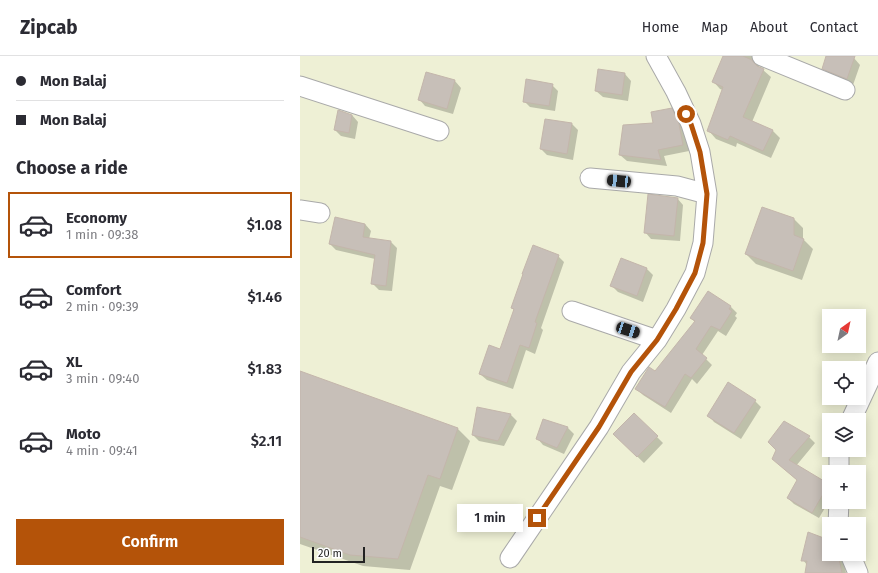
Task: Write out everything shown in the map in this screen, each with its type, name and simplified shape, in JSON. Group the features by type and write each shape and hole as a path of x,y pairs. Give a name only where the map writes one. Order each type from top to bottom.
{"street":[{"path":"510,558 599,427 631,372 657,340 676,309 695,273 703,243 707,194 700,152 691,124 676,92 656,56"},
{"path":"762,56 845,90"},
{"path":"300,86 439,131"},
{"path":"590,178 677,186 707,194"},
{"path":"300,210 320,214"},
{"path":"572,311 657,340"},
{"path":"854,413 878,362"},
{"path":"853,561 858,573"}],"green space":[{"path":"300,56 878,56 878,573 300,573"}],"building":[{"path":"723,56 743,56 752,60 757,66 764,69 743,117 773,130 763,151 730,136 728,140 707,131 723,87 712,82"},
{"path":"826,56 855,56 847,79 822,69"},
{"path":"598,69 625,73 622,95 595,91"},
{"path":"426,72 455,80 447,109 418,100"},
{"path":"526,79 553,84 549,106 523,102"},
{"path":"672,108 679,124 683,145 658,150 661,160 619,155 623,125 653,123 651,112"},
{"path":"338,110 352,115 349,133 334,130"},
{"path":"545,119 572,123 567,154 540,149"},
{"path":"648,194 678,198 674,236 644,233"},
{"path":"762,207 794,218 794,235 804,239 793,271 745,254"},
{"path":"335,217 365,224 363,237 391,241 386,286 371,284 375,255 329,244"},
{"path":"533,245 559,255 535,322 537,323 529,348 520,345 507,383 479,374 489,345 500,349 514,309 511,308"},
{"path":"621,258 647,268 637,296 610,286"},
{"path":"708,291 731,306 729,309 732,311 720,330 711,326 696,349 707,358 691,378 685,374 665,407 635,389 649,367 655,371 695,321 690,318"},
{"path":"300,371 458,428 440,479 428,475 398,559 350,555 300,537"},
{"path":"728,382 756,400 734,433 707,416"},
{"path":"477,407 511,414 498,441 472,435"},
{"path":"634,413 658,436 637,457 613,434"},
{"path":"543,419 568,427 557,448 536,439"},
{"path":"784,421 810,436 789,460 822,480 822,496 812,513 787,498 797,480 772,459 776,450 768,442"},
{"path":"808,532 822,537 822,561 839,561 842,573 805,573 807,561 801,561"}],"route":[{"path":"537,518 599,427 631,372 657,340 676,309 695,273 703,243 707,194 700,152 691,124 686,114"}]}
